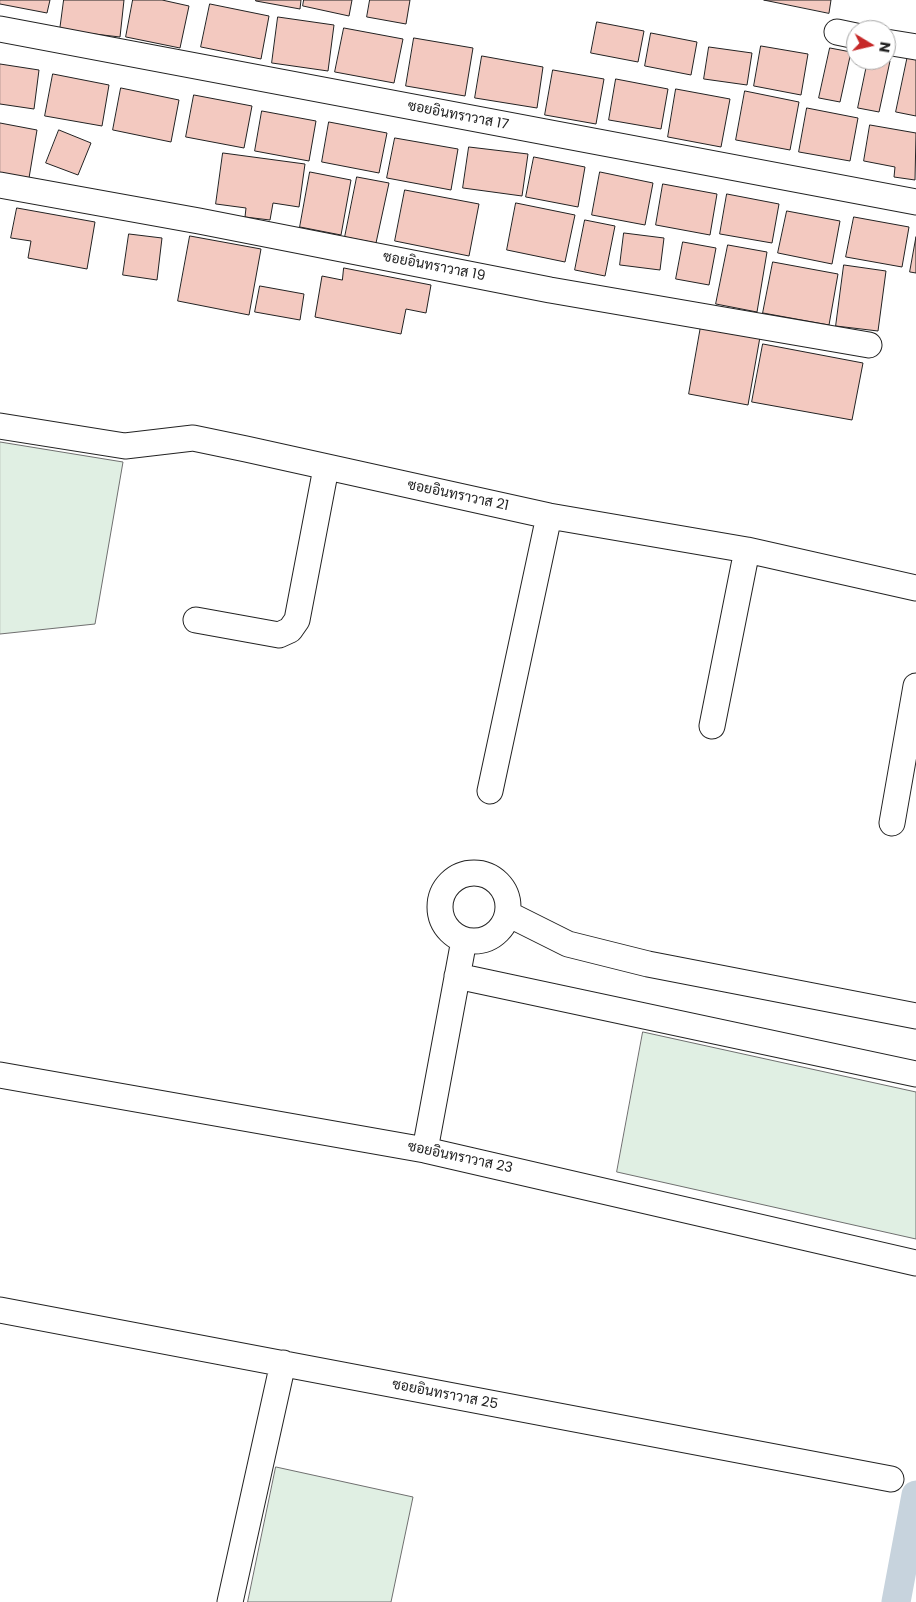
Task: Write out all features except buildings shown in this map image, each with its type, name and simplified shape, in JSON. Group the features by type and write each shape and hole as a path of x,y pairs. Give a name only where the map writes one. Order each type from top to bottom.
{"street":[{"name":"ซอยอินทราวาส 17","path":"0,30 916,202"},
{"path":"896,44 916,47"},
{"name":"ซอยอินทราวาส 19","path":"0,185 550,290 869,345"},
{"name":"ซอยอินทราวาส 21","path":"0,426 125,446 193,438 549,516 747,550 916,588"},
{"path":"196,620 279,635 290,630 297,620 326,468"},
{"path":"490,791 549,516"},
{"path":"712,726 747,550"},
{"path":"892,823 916,686"},
{"path":"478,872 498,882 505,892 508,914 504,925 486,939 464,940 454,935 446,927 441,917 440,906 448,884 457,877 467,873 478,872"},
{"path":"508,914 568,944 648,964 916,1016"},
{"path":"425,1150 464,940"},
{"path":"457,976 916,1074"},
{"name":"ซอยอินทราวาส 23","path":"0,1075 425,1150 916,1263"},
{"name":"ซอยอินทราวาส 25","path":"0,1310 891,1479"},
{"path":"230,1602 283,1364"}],"green space":[{"path":"0,442 123,462 95,624 0,634"},
{"path":"643,1032 916,1092 916,1239 617,1172"},
{"path":"276,1467 413,1497 391,1602 248,1602"}],"waterway":[{"path":"896,1602 916,1495"}]}
